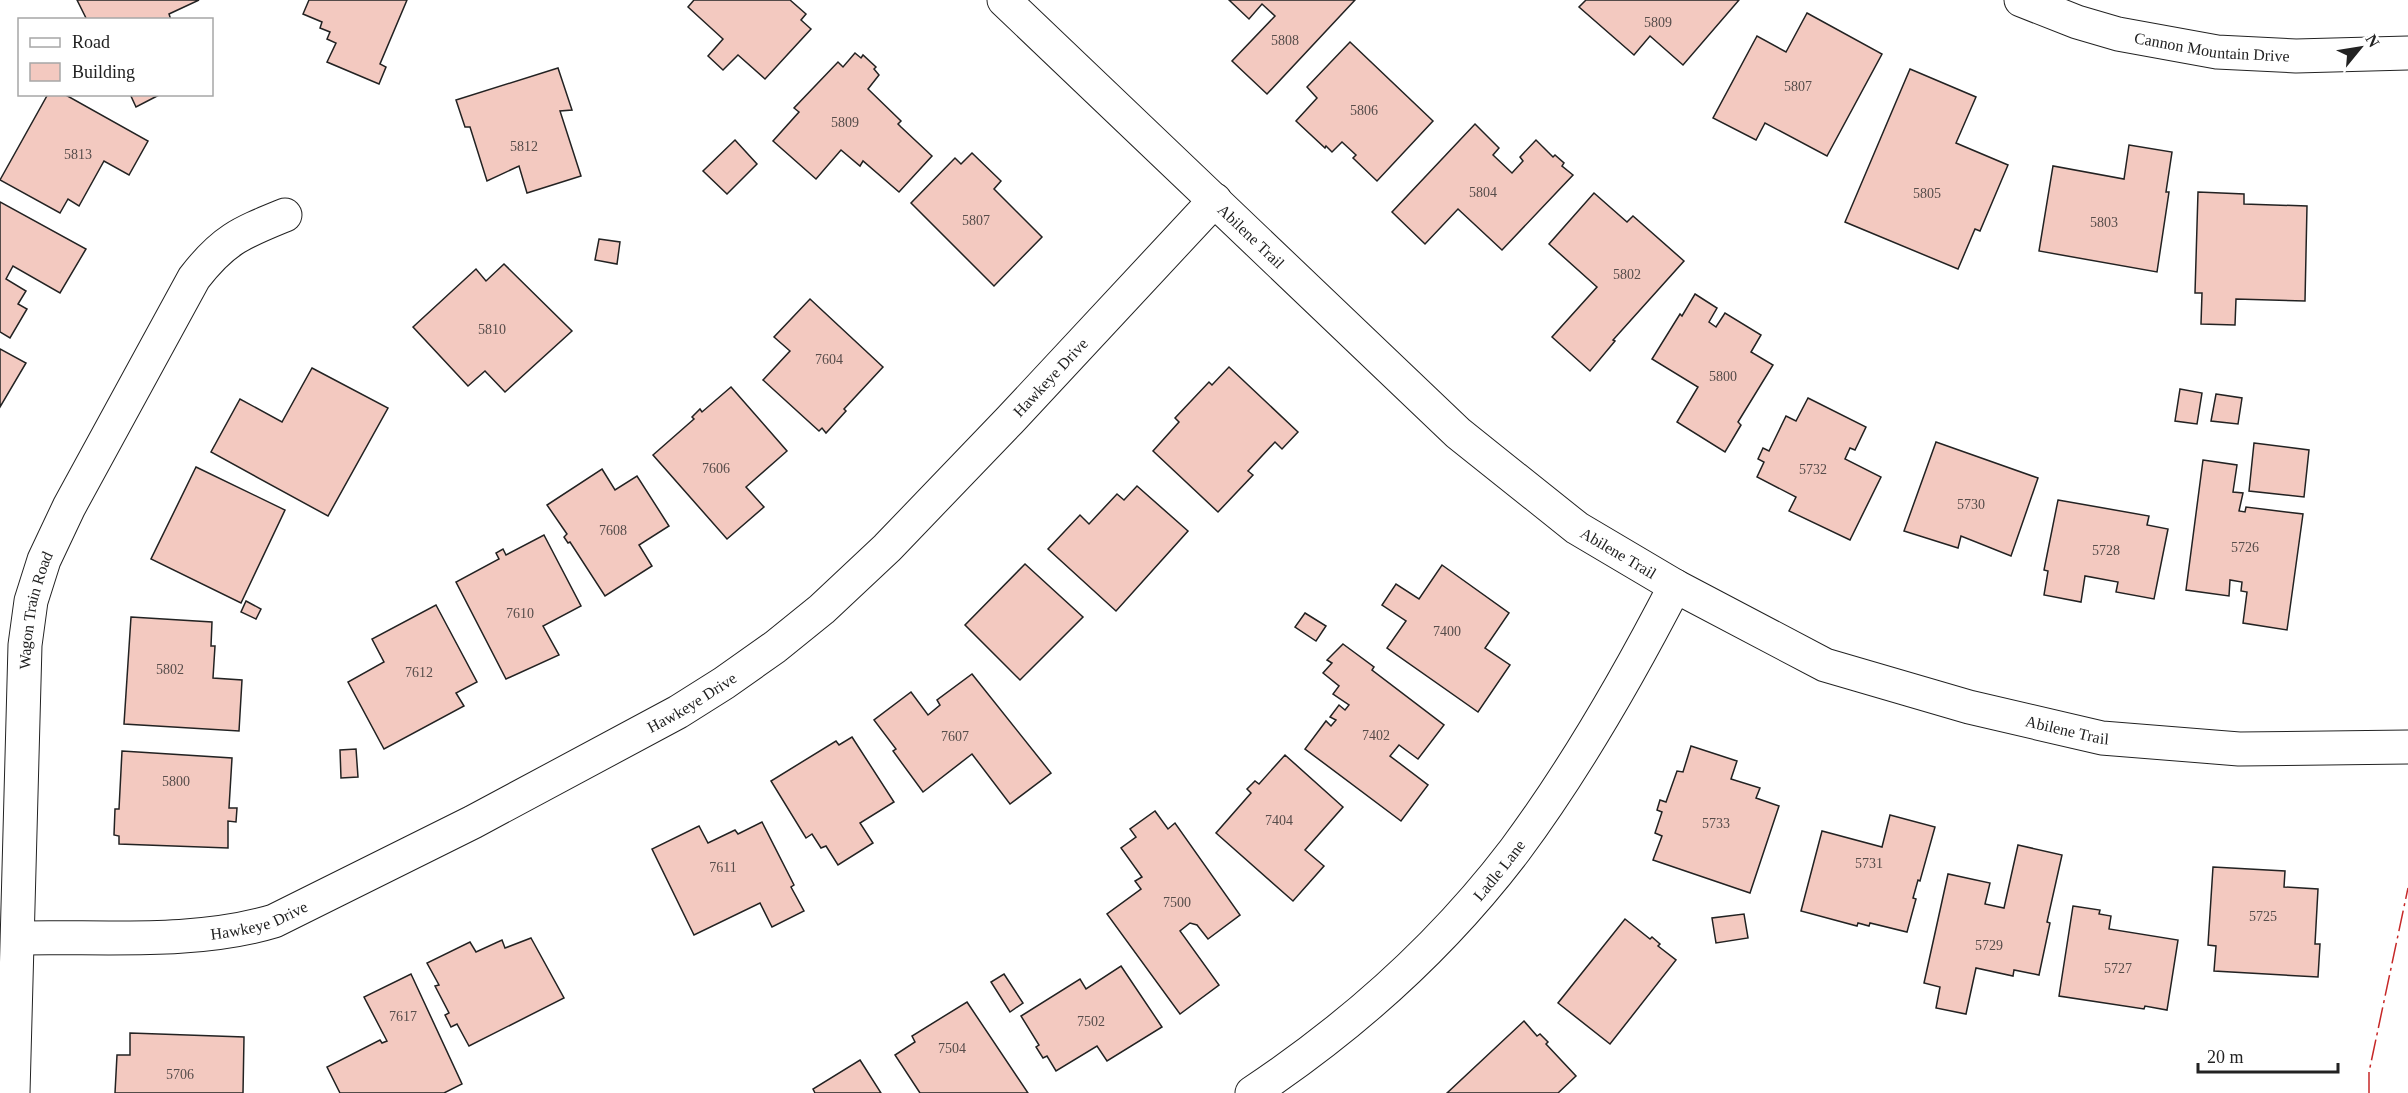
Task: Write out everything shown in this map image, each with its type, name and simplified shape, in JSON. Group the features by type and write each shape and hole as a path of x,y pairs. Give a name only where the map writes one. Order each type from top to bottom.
{"street":[{"name":"Abilene Trail","path":"1004,0 1458,433 1577,528 1675,586 1825,665 1969,707 2102,738 2239,749 2408,747"},
{"name":"Cannon Mountain Drive","path":"2021,0 2077,22 2118,34 2217,52 2296,56 2408,53"},
{"name":"Hawkeye Drive","path":"18,938 204,936 246,929 274,921 472,822 678,712 776,647 854,580 1010,420 1215,200"},
{"name":"Wagon Train Road","path":"13,1093 25,645 31,601 44,560 69,507 194,278 213,254 240,234 285,215"},
{"name":"Ladle Lane","path":"1252,1093 1294,1065 1396,981 1468,906 1514,851 1551,799 1646,642 1675,586"}],"building":[{"path":"77,0 199,0 169,14 170,18 86,18"},
{"path":"309,0 407,0 380,64 386,67 379,84 327,62 336,43 327,39 330,32 320,28 322,22 303,14"},
{"path":"694,0 790,0 806,14 801,20 811,29 765,79 738,55 723,70 708,56 723,39 688,7"},
{"path":"1229,0 1355,0 1267,94 1232,61 1275,16 1262,4 1249,19"},
{"path":"1586,0 1739,0 1683,65 1650,36 1634,55 1579,7"},
{"path":"1807,13 1882,54 1827,156 1765,123 1756,140 1713,118 1757,36 1786,52"},
{"path":"1350,42 1433,121 1377,181 1353,158 1356,155 1342,142 1332,152 1296,121 1317,98 1307,87"},
{"path":"855,53 861,58 863,55 876,67 874,69 879,75 868,89 901,121 898,124 932,156 899,192 863,161 860,166 841,150 816,179 773,141 799,112 794,108 838,62 843,67"},
{"path":"558,68 572,110 560,111 581,176 527,193 519,166 487,181 470,127 465,127 456,100"},
{"path":"1910,69 1976,97 1956,143 2008,165 1980,231 1975,229 1958,269 1845,222"},
{"path":"47,96 68,96 148,141 129,175 104,161 79,206 68,199 60,213 0,180"},
{"path":"131,96 157,96 136,107"},
{"path":"1475,124 1499,148 1493,155 1512,173 1523,161 1520,157 1536,140 1553,157 1555,155 1564,163 1562,166 1573,175 1502,250 1458,209 1425,244 1392,212"},
{"path":"735,140 757,164 727,194 703,171"},
{"path":"2129,145 2172,152 2166,192 2169,192 2157,272 2039,251 2053,166 2124,179"},
{"path":"972,153 1001,181 994,189 1042,237 994,286 911,203 955,158 961,164"},
{"path":"2198,192 2244,194 2244,204 2307,206 2305,301 2236,299 2235,325 2201,324 2202,293 2195,293"},
{"path":"1594,193 1627,222 1633,216 1684,261 1613,340 1615,341 1590,371 1552,337 1597,287 1549,244"},
{"path":"0,202 86,249 60,293 13,266 6,279 26,291 18,304 27,309 10,338 0,332"},
{"path":"599,239 620,242 617,264 595,260"},
{"path":"504,264 572,331 505,392 485,371 468,386 413,327 476,269 486,281"},
{"path":"1695,294 1717,308 1709,322 1716,327 1725,313 1761,335 1751,352 1773,365 1738,422 1741,425 1725,452 1677,422 1698,387 1652,359"},
{"path":"810,299 883,367 844,409 846,411 826,433 822,428 819,431 763,380 790,351 774,337"},
{"path":"0,349 26,363 0,407"},
{"path":"1229,367 1298,432 1282,449 1275,442 1248,471 1253,475 1218,512 1153,451 1179,422 1175,418 1209,382 1212,385"},
{"path":"312,368 388,408 328,516 211,452 240,399 282,422"},
{"path":"731,387 787,451 746,487 764,507 727,539 653,455 694,419 692,417 700,409 702,412"},
{"path":"2180,389 2202,393 2197,424 2175,421"},
{"path":"2216,394 2242,398 2238,424 2211,421"},
{"path":"1808,398 1866,427 1855,450 1850,448 1845,459 1881,477 1850,540 1789,511 1796,497 1757,477 1764,462 1758,459 1763,448 1769,451 1786,416 1796,421"},
{"path":"1936,442 2038,478 2011,556 1961,536 1958,548 1904,531"},
{"path":"2254,443 2309,450 2304,497 2249,491"},
{"path":"2203,460 2237,465 2233,492 2243,493 2239,511 2245,512 2246,507 2303,514 2287,630 2243,623 2247,592 2241,591 2242,582 2230,580 2229,596 2186,590"},
{"path":"196,467 285,510 241,603 151,559"},
{"path":"602,469 615,490 637,476 669,526 639,545 652,566 605,596 570,542 568,543 564,537 567,534 547,505"},
{"path":"1137,486 1188,531 1116,611 1048,549 1080,515 1089,524 1117,494 1124,500"},
{"path":"2058,500 2149,516 2147,525 2168,529 2154,599 2116,592 2118,582 2085,576 2081,602 2044,595 2048,571 2044,570"},
{"path":"544,535 581,606 543,626 559,655 506,679 456,582 499,559 496,553 503,549 506,555"},
{"path":"1025,564 1083,617 1020,680 965,625"},
{"path":"1442,565 1509,613 1485,648 1510,665 1478,712 1387,648 1406,621 1382,605 1396,584 1419,599"},
{"path":"246,601 261,609 256,619 241,612"},
{"path":"436,605 477,682 456,693 464,706 384,749 348,682 384,662 372,639"},
{"path":"1305,613 1326,626 1316,641 1295,627"},
{"path":"131,617 212,622 211,646 215,646 213,678 242,680 239,731 124,724"},
{"path":"1343,644 1374,667 1372,670 1444,725 1418,759 1399,745 1390,756 1428,785 1401,821 1305,749 1326,721 1331,726 1336,720 1330,717 1339,705 1345,710 1349,705 1333,694 1339,686 1323,673 1332,663 1327,660"},
{"path":"972,674 1051,773 1010,804 972,754 923,792 893,751 896,749 874,720 911,692 928,715 940,705 937,700"},
{"path":"852,737 894,802 860,823 873,843 838,865 826,846 821,848 812,834 806,838 771,781 836,741 839,745"},
{"path":"1691,746 1737,761 1731,779 1760,788 1756,798 1779,806 1750,893 1653,860 1662,836 1655,833 1662,812 1657,810 1660,800 1666,802 1677,771 1683,772"},
{"path":"356,749 358,777 341,778 340,750"},
{"path":"122,751 232,758 229,808 237,808 236,822 228,821 228,848 119,844 119,836 114,835 115,809 119,809"},
{"path":"1285,755 1343,807 1305,850 1324,866 1293,901 1216,833 1251,793 1247,789 1255,781 1259,784"},
{"path":"1155,811 1168,829 1175,823 1240,915 1208,939 1197,925 1190,923 1180,931 1219,985 1180,1014 1107,914 1141,889 1135,881 1142,877 1121,848 1136,837 1130,829"},
{"path":"1890,815 1935,827 1913,898 1916,899 1907,932 1870,923 1869,926 1858,923 1857,926 1801,911 1822,831 1882,847"},
{"path":"762,822 794,885 791,887 804,911 772,927 760,903 694,935 652,849 699,826 708,843 735,830 738,834"},
{"path":"2018,845 2062,855 2047,922 2050,923 2039,975 2014,970 2013,976 1976,968 1966,1014 1936,1008 1940,987 1924,983 1948,874 1990,883 1985,904 2004,908"},
{"path":"2213,867 2285,871 2284,887 2318,889 2315,944 2320,944 2318,977 2214,971 2216,946 2208,945"},
{"path":"2073,906 2100,910 2099,914 2111,916 2109,929 2178,940 2167,1010 2145,1006 2144,1009 2059,996"},
{"path":"1744,914 1748,938 1716,943 1712,918"},
{"path":"1625,919 1650,939 1652,937 1660,944 1658,946 1676,960 1610,1044 1558,1003"},
{"path":"531,938 564,998 469,1046 457,1024 451,1027 445,1015 449,1013 435,986 439,985 427,963 470,942 476,952 502,940 505,948"},
{"path":"1121,966 1162,1027 1107,1061 1097,1046 1056,1071 1047,1056 1043,1058 1036,1047 1039,1045 1021,1016 1080,979 1086,989"},
{"path":"411,974 462,1084 444,1093 340,1093 327,1067 380,1040 382,1043 387,1041 364,997"},
{"path":"1004,974 1023,1003 1010,1012 991,982"},
{"path":"967,1002 1028,1093 920,1093 895,1055 915,1042 912,1036"},
{"path":"1524,1021 1537,1036 1540,1034 1548,1042 1546,1044 1576,1076 1558,1093 1447,1093"},
{"path":"130,1033 244,1037 243,1093 115,1093 117,1055 130,1055"},
{"path":"860,1060 881,1093 815,1093 813,1089"}],"power":[{"path":"2369,1093 2369,1072 2408,888"}]}
